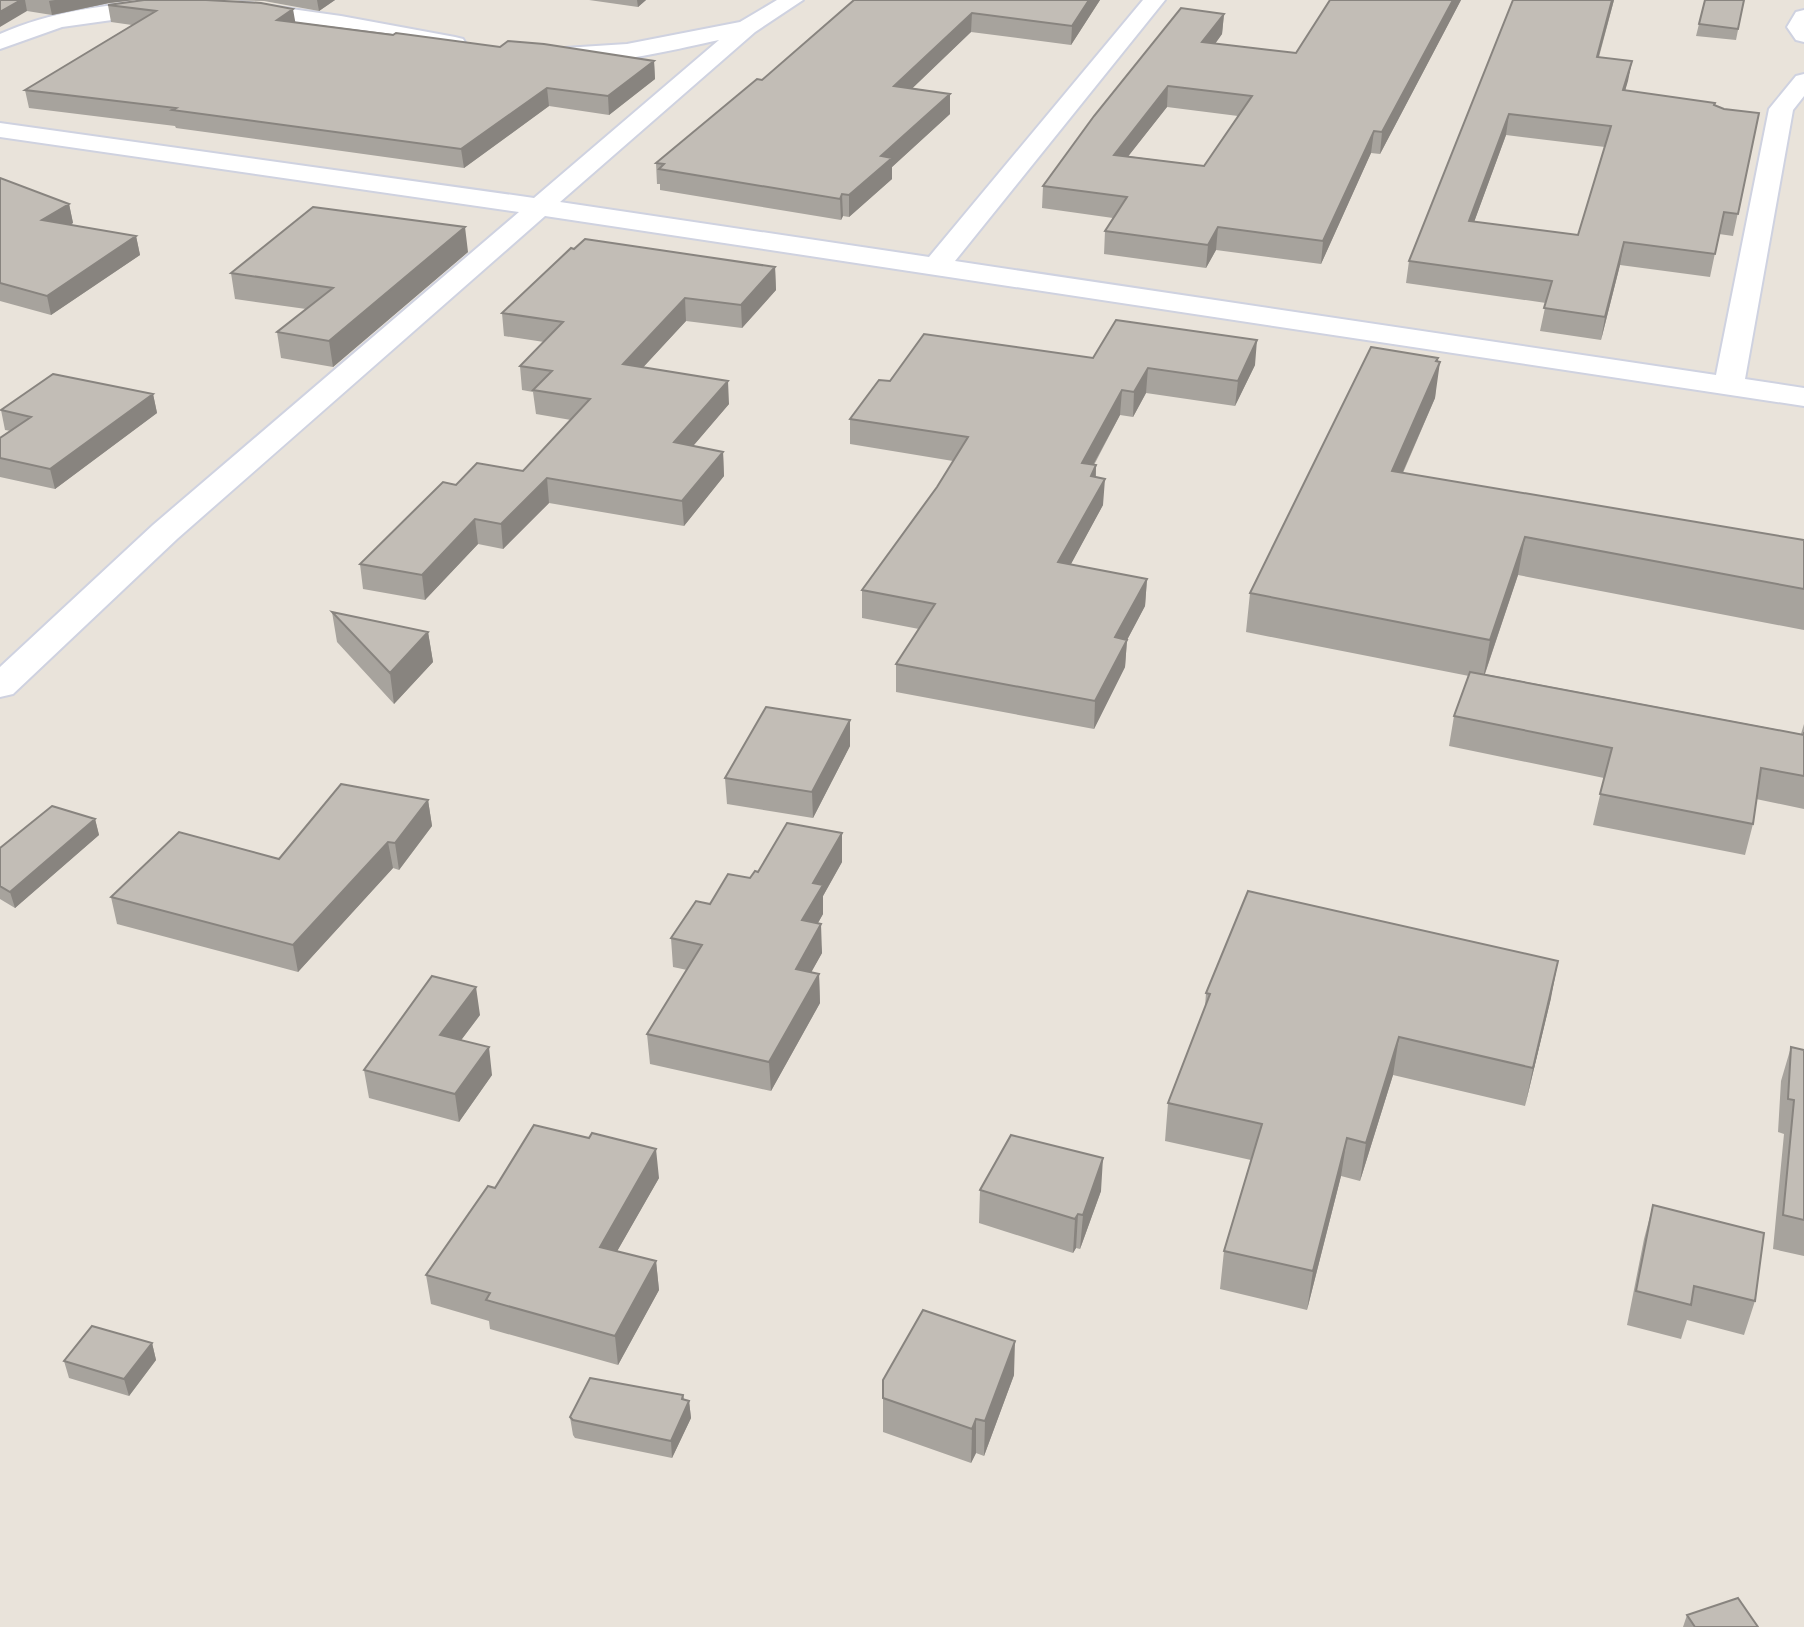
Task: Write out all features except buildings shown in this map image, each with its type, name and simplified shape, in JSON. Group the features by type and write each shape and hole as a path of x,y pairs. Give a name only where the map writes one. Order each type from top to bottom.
{"street":[{"path":"0,686 165,532 747,27 792,0"},
{"path":"935,268 1154,0"},
{"path":"0,42 54,23 136,8 180,6"},
{"path":"216,7 264,10 477,48"},
{"path":"1804,17 1798,27 1804,35"},
{"path":"538,53 588,56 617,53 747,27"},
{"path":"1729,386 1781,109 1804,81"},
{"path":"0,130 540,207 1804,397"}]}
